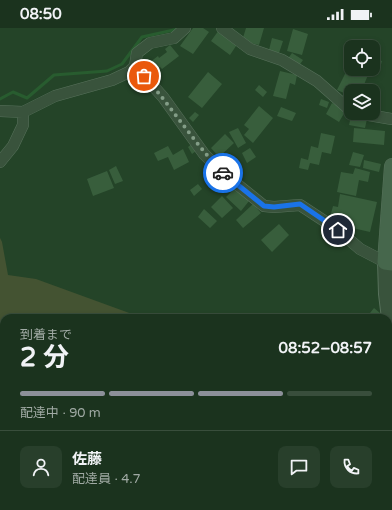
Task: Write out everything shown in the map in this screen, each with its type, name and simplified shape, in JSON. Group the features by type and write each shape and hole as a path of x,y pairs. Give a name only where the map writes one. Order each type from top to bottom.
{"main road":[{"path":"389,262 392,166"}],"street":[{"path":"0,111 23,112 55,96 112,80 129,72 135,66 137,53 150,43 174,38 185,28"},
{"path":"222,28 250,49 282,60 318,81 344,105"},
{"path":"135,66 163,97 204,154 223,173 264,206 274,207 300,204 338,230 360,249 389,262 386,294 388,314"},
{"path":"0,162 13,146 23,125 23,112"},
{"path":"380,117 392,119"}],"green space":[{"path":"0,238 8,275 36,279 132,314 0,314"}],"building":[{"path":"193,28 203,28 209,32 193,54 180,46"},
{"path":"246,28 264,28 259,45 242,41"},
{"path":"293,29 308,34 302,55 287,51"},
{"path":"219,30 238,43 230,55 211,41"},
{"path":"272,38 283,41 279,53 269,50"},
{"path":"170,45 179,56 162,69 160,67 152,73 146,65 158,56 159,58 167,52 165,49"},
{"path":"292,53 303,60 298,67 287,60"},
{"path":"280,71 297,75 295,85 290,83 286,99 273,96"},
{"path":"208,72 222,84 202,108 188,97"},
{"path":"344,76 368,76 364,84 344,84 344,93 337,90"},
{"path":"259,85 267,92 263,97 255,90"},
{"path":"321,99 329,102 327,108 319,105"},
{"path":"332,103 344,109 344,113 339,122 326,114"},
{"path":"259,106 273,118 253,143 244,135 249,129 244,125"},
{"path":"281,107 296,113 292,121 277,116"},
{"path":"195,112 199,115 193,122 189,118"},
{"path":"350,120 367,120 365,128 349,125"},
{"path":"238,128 246,143 238,148 229,132"},
{"path":"354,128 385,131 384,145 353,142"},
{"path":"321,133 335,136 331,154 322,152 319,165 310,163 308,170 299,168 301,158 308,160 311,146 318,148"},
{"path":"225,134 234,143 219,157 211,148"},
{"path":"192,144 196,151 192,154 188,147"},
{"path":"168,146 173,155 183,149 189,162 174,170 168,157 158,161 154,153"},
{"path":"250,148 256,157 247,163 242,153"},
{"path":"353,152 364,155 360,167 349,165"},
{"path":"364,160 381,164 379,172 363,168"},
{"path":"116,166 123,181 115,184 109,170"},
{"path":"355,168 370,172 368,182 359,180 356,196 337,192 341,172 353,174"},
{"path":"107,171 114,188 93,196 87,179"},
{"path":"198,184 202,189 194,196 190,190"},
{"path":"235,188 249,201 241,211 226,197"},
{"path":"340,194 377,202 370,232 335,224 329,221 333,206 338,207"},
{"path":"222,196 233,208 222,218 211,207"},
{"path":"253,204 261,213 243,228 236,220"},
{"path":"204,209 217,221 210,228 198,217"},
{"path":"279,224 289,235 272,252 261,240"},
{"path":"374,308 381,314 369,314"}],"waterway":[{"path":"0,99 13,92 27,98 54,75 107,71 122,64 142,37 178,29"}],"way so far":[{"path":"144,76 163,97 204,154 223,173"}],"route":[{"path":"223,173 264,206 274,207 300,204 338,230"}]}
